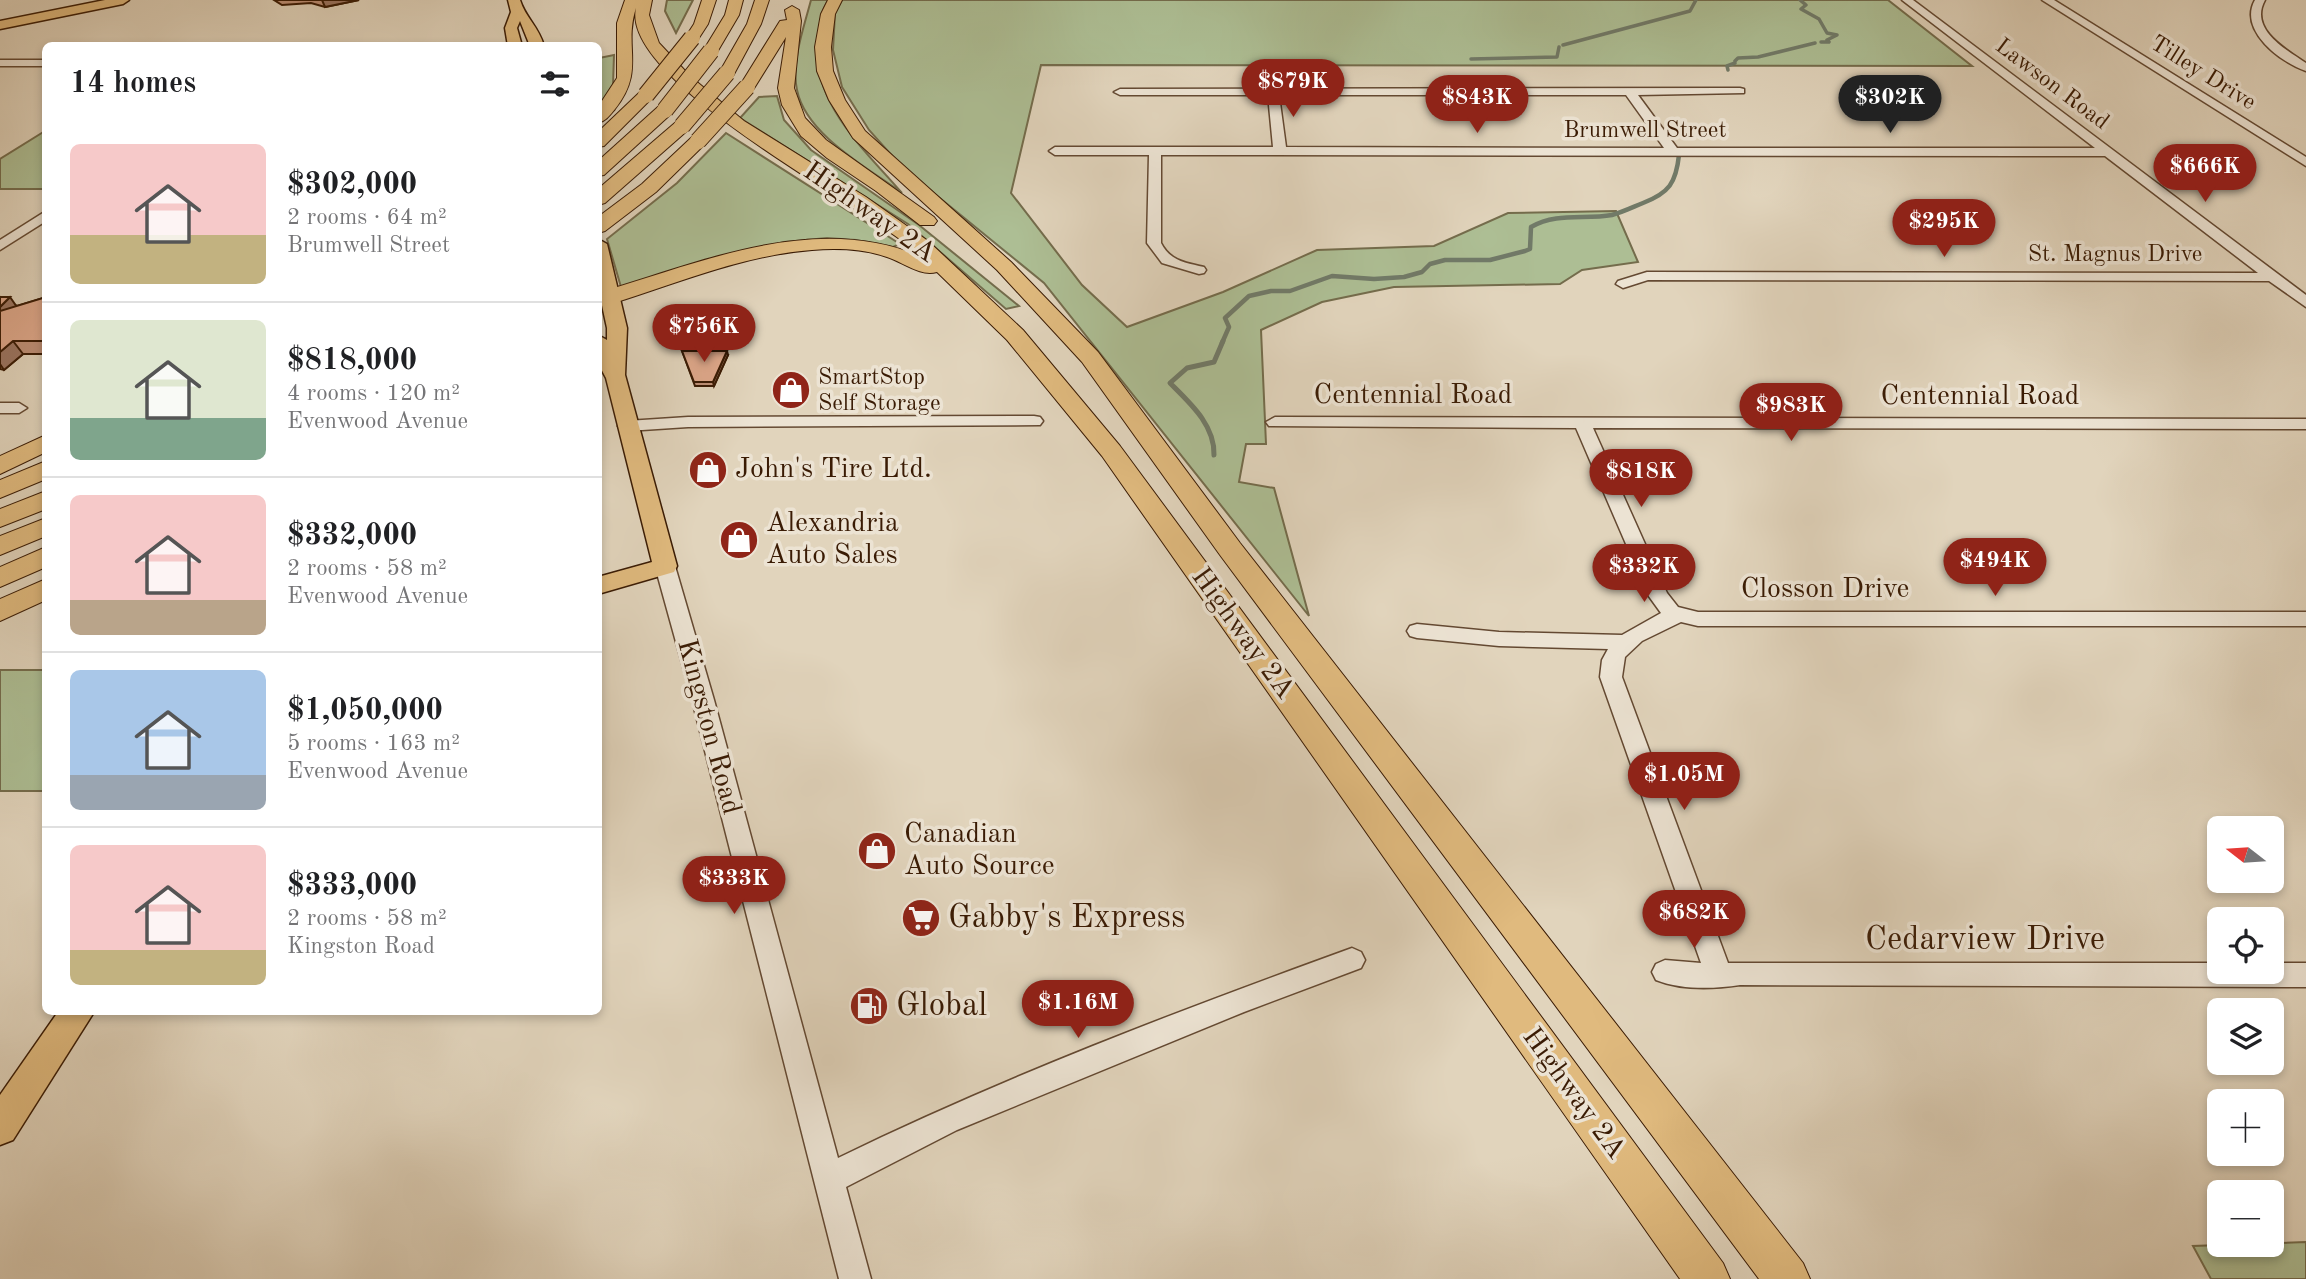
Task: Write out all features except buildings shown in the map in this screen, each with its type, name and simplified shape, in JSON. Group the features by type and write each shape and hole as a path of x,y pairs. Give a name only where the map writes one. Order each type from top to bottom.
{"highway":[{"path":"602,113 625,78 624,23 632,0"},
{"path":"645,0 642,15 652,44 685,80"},
{"path":"602,138 646,95 692,37 701,24 709,0"},
{"path":"602,167 665,110 711,51 732,15 736,0"},
{"path":"602,196 682,126 727,73 754,24 762,0"},
{"path":"835,0 828,14 823,47 825,71 836,100 859,134 1004,266 1090,357"},
{"path":"793,5 797,28 786,67 787,91 795,118 836,158 876,182 1001,274 1090,357"},
{"path":"606,221 649,188 698,141 747,87 767,58 793,5"},
{"path":"659,10 660,34 685,80"},
{"name":"Highway 2A","path":"685,80 738,125 859,201 921,245 985,306 1046,370 1111,451 1707,1279"},
{"path":"605,298 762,251 813,244 856,242 919,261 985,306"},
{"name":"Highway 2A","path":"1090,357 1230,550 1787,1279"},
{"path":"0,466 42,444"},
{"path":"0,490 42,471"},
{"path":"0,519 42,501"},
{"path":"0,546 42,528"},
{"path":"0,578 42,558"},
{"path":"0,611 42,590"}],"main road":[{"path":"0,25 123,0"},
{"path":"514,42 511,29 515,6"},
{"path":"515,6 533,29 536,42"},
{"name":"Kingston Road","path":"602,275 605,298 617,328 616,378"},
{"name":"Kingston Road","path":"602,349 616,378 665,566"},
{"path":"602,585 665,566"},
{"path":"0,1127 75,1015"}],"street":[{"name":"Lawson Road","path":"1908,0 2306,302"},
{"name":"Tilley Drive","path":"2047,0 2271,140 2297,141"},
{"path":"2260,0 2255,9 2256,25 2275,47 2306,68"},
{"path":"0,63 42,63"},
{"path":"1273,91 1280,151"},
{"path":"1120,92 1740,91"},
{"path":"1630,92 1673,151"},
{"path":"2271,140 2306,162"},
{"name":"Brumwell Street","path":"1055,151 2108,152"},
{"path":"1155,152 1154,243 1157,251 1175,266 1199,271"},
{"path":"0,246 42,218"},
{"path":"1,225 30,225"},
{"name":"St. Magnus Drive","path":"1623,285 1647,276 2272,277"},
{"path":"0,408 19,408"},
{"path":"627,426 688,422 1034,421"},
{"name":"Centennial Road","path":"1275,422 2306,424"},
{"path":"1583,424 1647,575 1665,607 1680,615"},
{"name":"Kingston Road","path":"665,566 855,1279"},
{"path":"1680,615 1653,623 1627,642 1616,652 1611,677 1719,976"},
{"name":"Closson Drive","path":"1680,615 1698,619 2306,619"},
{"path":"1417,631 1499,639 1627,642"},
{"path":"829,1179 947,1120 1235,1003 1352,960"},
{"name":"Cedarview Drive","path":"1665,972 1719,976 1740,973 2306,975"}],"green space":[{"path":"667,0 693,0 676,33 665,11"},
{"path":"811,0 828,0 820,22 817,59 830,102 856,141 902,193 825,136 812,122 803,106 797,90 796,68"},
{"path":"842,0 1888,0 1972,66 1041,65 1011,193 1082,285 1127,327 1223,292 1317,250 1434,246 1508,213 1616,211 1638,262 1582,270 1560,284 1394,287 1322,302 1261,330 1266,444 1246,444 1239,482 1274,488 1309,616 1044,283 903,168 869,130 842,87 833,50 835,13"},
{"path":"614,55 613,85 602,102 602,57"},
{"path":"777,96 784,120 811,150 919,225 1019,306 1006,309 908,224 740,118 759,97"},
{"path":"42,133 42,189 0,189 0,159"},
{"path":"726,133 900,244 893,247 827,238 784,242 621,287 607,239 677,183"},
{"path":"0,670 42,670 42,791 0,791"},
{"path":"2306,1242 2306,1279 2211,1279 2193,1246 2207,1246 2207,1257 2284,1257 2284,1243"}],"waterway":[{"path":"1563,45 1690,11 1696,0"},
{"path":"1800,0 1806,5 1801,9 1819,19 1827,33 1837,35 1827,40 1829,42 1821,42"},
{"path":"1735,61 1738,58 1758,57 1815,43"},
{"path":"1471,59 1557,57 1559,47"},
{"path":"1728,70 1727,66 1735,63"},
{"path":"1222,343 1229,327 1225,318 1249,296 1271,291 1290,291 1332,276 1374,279 1404,277 1422,272 1430,264 1445,260 1490,260 1525,251 1530,249 1531,227 1541,222 1612,215 1659,195 1670,186 1676,173 1679,155"},
{"path":"1214,455 1206,424 1170,383 1187,368 1214,362 1223,341"}],"place":[{"name":"SmartStop Self Storage","path":"791,390"},
{"name":"John's Tire Ltd.","path":"708,470"},
{"name":"Alexandria Auto Sales","path":"739,540"},
{"name":"Canadian Auto Source","path":"877,851"},
{"name":"Gabby's Express","path":"921,918"},
{"name":"Global","path":"869,1006"}]}
